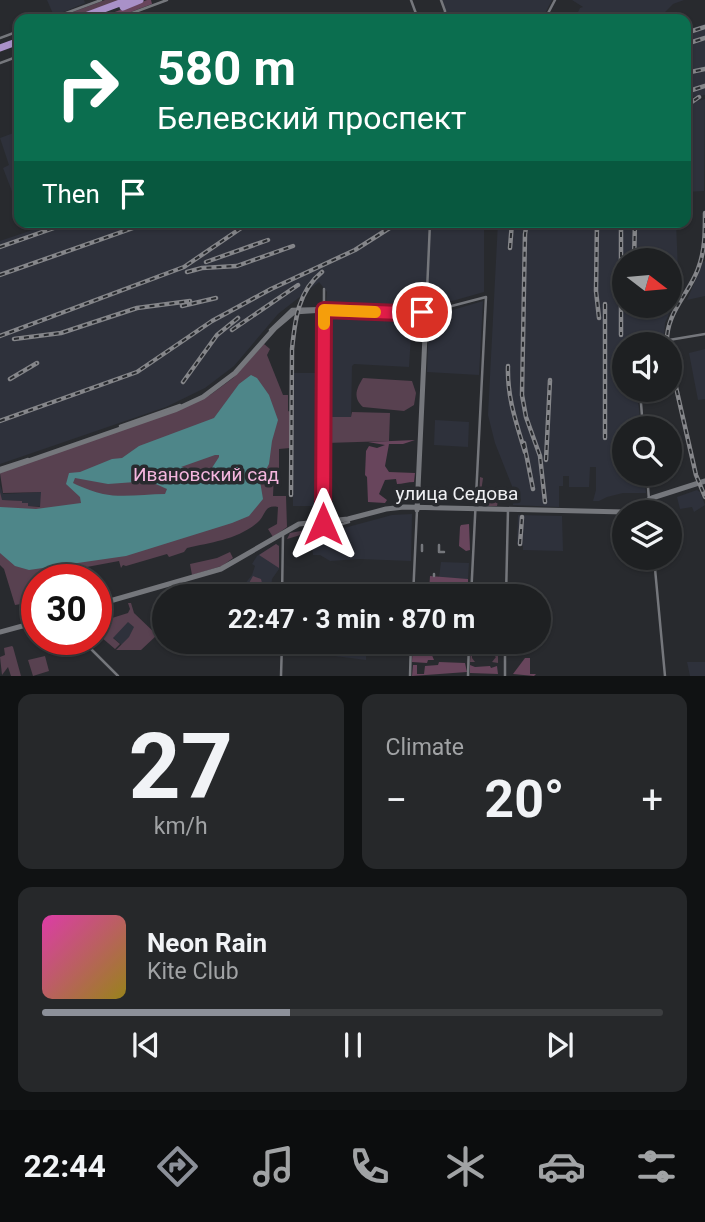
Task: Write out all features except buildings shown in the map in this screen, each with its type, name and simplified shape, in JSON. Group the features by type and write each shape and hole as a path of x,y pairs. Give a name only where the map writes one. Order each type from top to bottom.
{"main road":[{"path":"90,14 128,0"},
{"path":"102,14 140,0"},
{"path":"0,470 195,401 239,370 288,315 298,311 324,309 426,314 417,508"},
{"name":"улица Седова","path":"652,500 705,482"},
{"name":"улица Седова","path":"283,534 306,526 395,507 612,515"},
{"name":"улица Седова","path":"112,603 222,572 299,524 349,522 387,511 417,508"},
{"name":"улица Седова","path":"508,511 612,512"},
{"path":"0,634 21,628"}],"street":[{"path":"63,14 101,0"},
{"path":"129,14 167,0"},
{"path":"430,228 426,314 486,296 472,584"},
{"path":"323,523 324,289"},
{"path":"682,339 705,334"},
{"path":"414,584 417,508"},
{"path":"506,584 508,511"},
{"path":"306,526 328,528 349,522"},
{"path":"282,584 283,534"},
{"path":"422,545 422,551"},
{"path":"439,545 439,552 444,552"},
{"path":"655,570 665,676"},
{"path":"281,676 282,654"},
{"path":"410,676 411,654"},
{"path":"468,676 469,654"},
{"path":"505,654 505,676"},
{"path":"96,655 118,676"}],"shaded area":[{"path":"47,0 84,0 85,3 53,14"},
{"path":"151,0 152,4 125,14 109,14"},
{"path":"442,0 552,0 545,14 446,14"},
{"path":"572,0 684,0 673,4 663,14 577,14 583,7"},
{"path":"705,24 705,95 691,97 691,28"},
{"path":"705,99 704,191 691,192 691,103"},
{"path":"14,133 13,194 3,168 9,165 0,138"},
{"path":"38,228 484,228 484,292 431,307 326,304 327,292 319,282 278,314 234,366 205,388 166,407 0,464 0,241"},
{"path":"498,228 676,228 677,248 612,248 612,318 667,318 664,332 612,332 612,402 638,402 640,416 612,416 612,486 645,486 646,493 623,493 593,501 596,467 590,467 589,487 569,487 569,476 563,476 563,486 559,486 559,507 513,505 512,486 495,443 488,415"},
{"path":"705,261 705,296 687,300 703,262"},
{"path":"483,301 479,375 427,372 429,317"},
{"path":"327,316 412,318 409,367 352,366 351,417 326,417"},
{"path":"705,349 705,399 698,400 689,353"},
{"path":"293,373 319,373 319,506 293,506"},
{"path":"435,420 469,422 468,447 434,445"},
{"path":"415,440 403,444 389,444 385,466 389,472 415,473 414,482 397,484 396,479 385,480 379,494 387,500 385,503 368,502 366,451 369,446 377,448 385,445 368,442"},
{"path":"0,485 3,494 41,492 42,505 28,506 21,501 0,500"},
{"path":"697,490 705,505 694,512 692,507 682,509 682,500 678,500 677,497"},
{"path":"412,514 411,561 330,561 320,555 313,555 311,537 392,515"},
{"path":"518,515 562,516 563,551 523,550 523,546 517,544"},
{"path":"469,524 470,550 466,551 459,546 460,527"},
{"path":"276,544 279,546 279,569 272,584 245,584 252,575 255,566 252,564 257,556"},
{"path":"441,562 469,563 468,579 439,578"},
{"path":"430,576 468,579 468,584 429,584"},
{"path":"125,616 137,629 122,645 112,637 112,626"},
{"path":"366,654 366,660 327,655"},
{"path":"412,654 432,654 434,660 428,660 427,663 412,662"},
{"path":"525,658 530,658 530,674 536,674 534,676 513,674"},
{"path":"439,662 465,663 467,672 412,676 413,665 417,665 417,674 424,674 425,666 438,665"},
{"path":"687,662 705,662 705,676 690,676"},
{"path":"470,665 491,668 497,666 498,674 470,673"}],"green space":[{"path":"105,0 120,0 83,14 67,14"},
{"name":"Ивановский сад","path":"264,344 270,349 267,355 283,395 288,395 288,411 291,412 290,448 279,449 279,470 274,473 273,496 286,496 287,527 273,537 268,529 277,524 278,507 273,506 258,522 241,533 224,540 187,548 184,552 169,557 167,554 123,565 121,568 119,561 103,564 21,564 21,604 15,605 4,569 0,565 0,492 2,500 22,501 28,503 28,506 40,507 41,492 3,493 0,473 210,395 233,378"},
{"path":"363,378 412,381 416,393 414,405 404,411 363,407 357,396 357,389"},
{"path":"352,412 390,413 389,441 326,443 326,417 351,417"},
{"path":"480,477 483,478 481,492 500,491 497,506 483,506 479,503"},
{"path":"306,530 330,531 306,539 304,534 287,539 290,533"},
{"path":"276,544 279,546 279,568 259,555"},
{"path":"230,552 233,558 222,566 192,575 190,564"},
{"path":"253,576 261,579 262,583 261,584 248,584"},
{"path":"128,603 131,603 134,613 152,630 152,640 141,650 116,650 129,637 134,627 128,622 113,638 120,644 115,649 112,646 112,618 128,613"},
{"path":"12,646 21,676 11,676 8,667 2,675 0,657 5,655 4,648"},
{"path":"492,654 498,654 498,663 492,662 496,657"},
{"path":"45,656 49,671 33,676 28,660"}],"water":[{"name":"Ивановский сад","path":"251,375 257,378 269,395 278,420 269,464 260,481 263,499 249,516 126,556 71,564 21,564 21,568 0,553 0,507 36,509 81,503 80,497 66,484 69,473 122,458 139,446 214,418 239,384","holes":["215,455 219,455 208,474 181,467","75,478 108,484 149,481 167,489 165,494 110,495 73,483"]}],"railway":[{"path":"691,31 705,27"},
{"path":"691,42 705,38"},
{"path":"691,72 705,69"},
{"path":"691,90 705,86"},
{"path":"691,103 699,97"},
{"path":"668,332 673,314 694,279 700,262 705,213"},
{"path":"0,247 54,228"},
{"path":"0,275 133,228"},
{"path":"0,336 184,267 241,228"},
{"path":"0,421 137,372 212,321 271,289 355,250 390,228"},
{"path":"510,248 512,228"},
{"path":"526,228 522,395 526,417 540,456 545,502"},
{"path":"597,228 596,291 599,318"},
{"path":"621,228 621,332"},
{"path":"634,248 635,228"},
{"path":"206,262 268,240"},
{"path":"187,272 202,268 237,266 293,246"},
{"path":"291,495 292,349 295,327 303,297 322,272"},
{"path":"232,330 298,285"},
{"path":"182,306 216,298"},
{"path":"14,339 61,333 137,308 190,301"},
{"path":"605,304 605,438"},
{"path":"183,382 217,335 238,318"},
{"path":"10,379 37,363"},
{"path":"508,366 515,420 525,452"},
{"path":"546,460 550,380"},
{"path":"679,402 696,475 705,497"},
{"path":"524,443 533,489"},
{"path":"520,544 522,517"}],"slow traffic":[{"path":"324,324 324,310 375,312"}],"route":[{"path":"323,524 324,310 426,314 422,312"}]}
